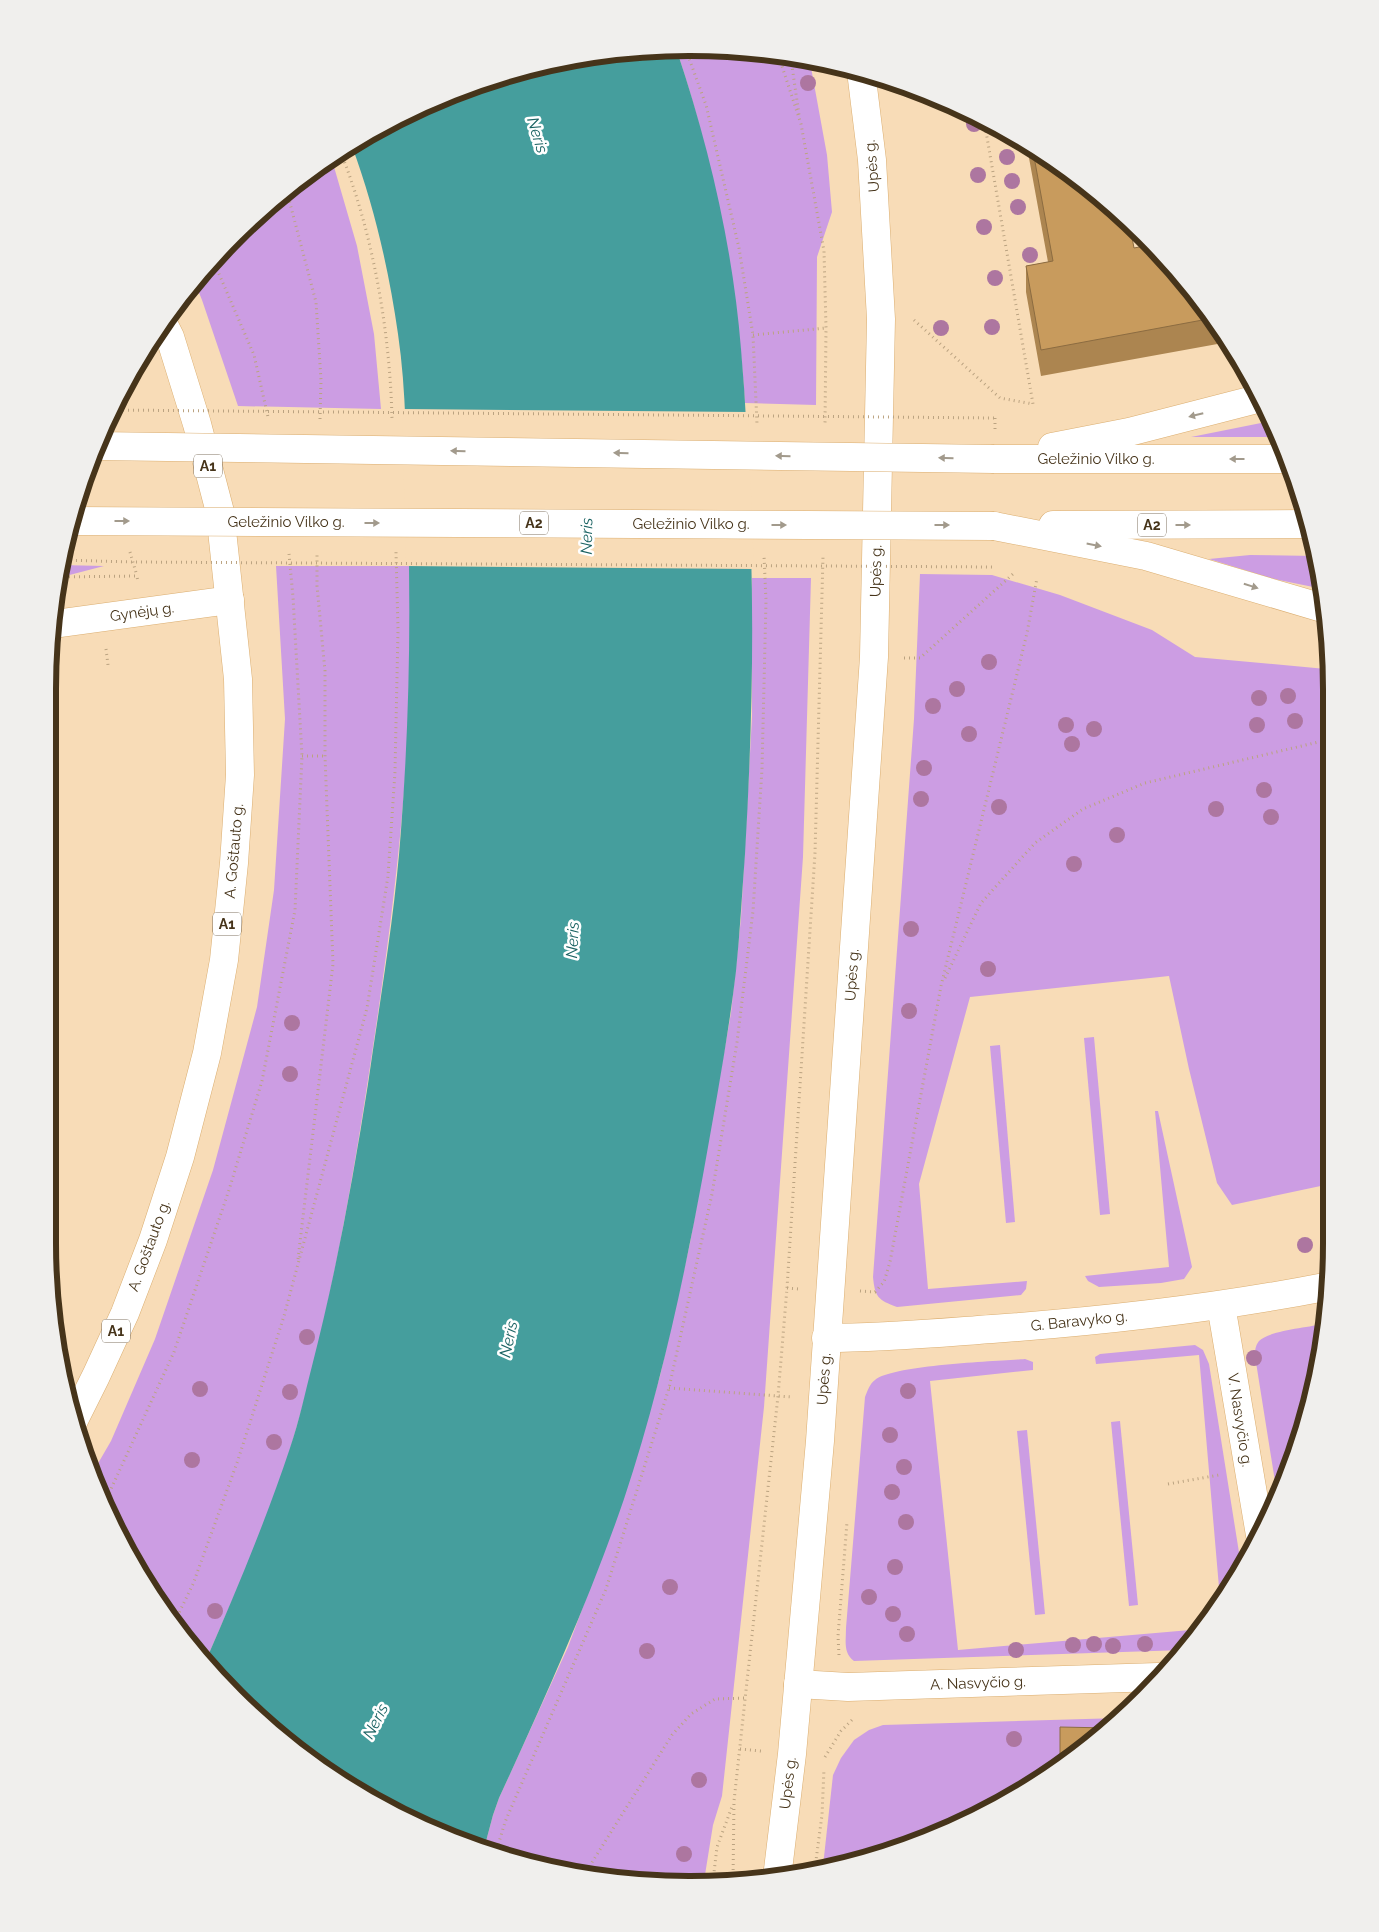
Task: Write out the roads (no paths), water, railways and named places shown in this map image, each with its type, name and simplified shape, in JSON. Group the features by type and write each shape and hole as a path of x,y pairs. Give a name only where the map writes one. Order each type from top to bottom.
{"main road":[{"name":"Upės g.","path":"778,1869 798,1684 820,1442 874,657 881,319 872,160 861,80"},
{"name":"A. Goštauto g.","path":"79,1410 121,1322 153,1240 180,1157 207,1053 224,960 234,863 240,775 238,678 220,512 197,424 167,332"},
{"path":"994,459 1129,432 1252,400"},
{"name":"Geležinio Vilko g.","path":"104,446 994,459 1279,459"},
{"name":"Geležinio Vilko g.","path":"79,521 994,526 1300,524"},
{"path":"994,526 1146,556 1317,606"},
{"name":"Gynėjų g.","path":"60,623 230,600"},
{"name":"G. Baravyko g.","path":"826,1338 872,1338 1062,1324 1221,1305 1321,1288"},
{"name":"V. Nasvyčio g.","path":"1221,1305 1258,1522"},
{"name":"A. Nasvyčio g.","path":"798,1684 848,1687 1149,1677"}],"water":[{"name":"Neris","path":"679,57 709,161 726,236 737,311 745,399 752,586 750,739 747,816 736,971 721,1073 678,1298 659,1379 637,1459 581,1613 499,1798 486,1842 447,1828 409,1810 373,1791 338,1769 272,1719 208,1654 251,1554 281,1475 296,1428 321,1331 343,1226 362,1120 395,894 404,791 408,714 409,559 405,403 401,357 390,286 367,192 354,153 409,122 447,104 486,90 566,68 607,62"}]}
